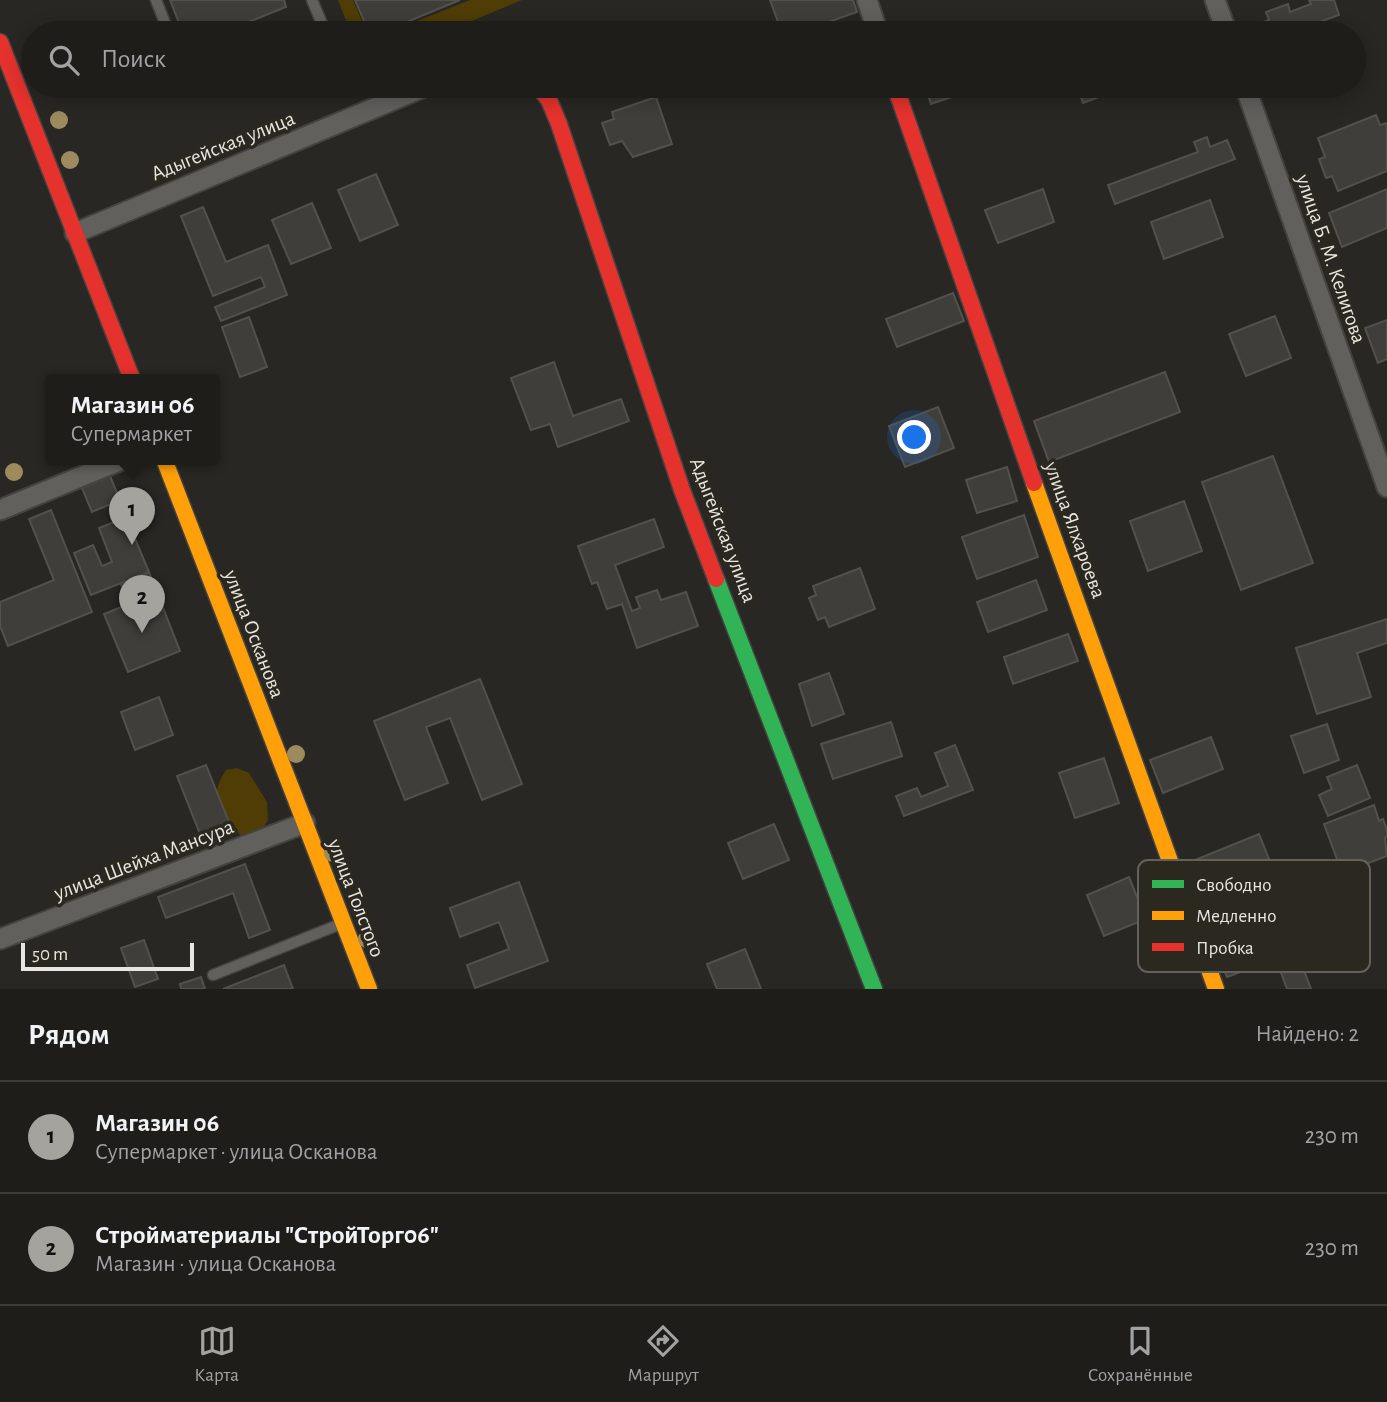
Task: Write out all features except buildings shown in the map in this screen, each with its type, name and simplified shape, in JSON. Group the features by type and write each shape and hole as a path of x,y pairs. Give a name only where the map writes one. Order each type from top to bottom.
{"street":[{"path":"867,0 874,21"},
{"path":"1215,0 1223,21"},
{"path":"0,42 7,80 75,233 130,374"},
{"name":"Адыгейская улица","path":"75,233 398,98"},
{"name":"Адыгейская улица","path":"547,98 559,124 682,490 874,989"},
{"name":"улица Ялхароева","path":"899,98 1170,860"},
{"name":"улица Б. М. Келигова","path":"1249,98 1387,486"},
{"path":"0,510 109,465"},
{"name":"улица Осканова","path":"166,465 305,823"},
{"name":"улица Толстого","path":"305,823 369,989"},
{"name":"улица Шейха Мансура","path":"0,939 305,823"},
{"name":"улица Ялхароева","path":"1210,972 1216,989"}],"lane":[{"path":"156,0 164,21"},
{"path":"312,0 321,21"},
{"path":"213,975 343,923"}],"shaded area":[{"path":"338,0 353,0 362,21 346,21"},
{"path":"470,0 522,0 472,21 417,21"},
{"path":"237,768 249,773 267,802 268,820 260,833 241,835 232,828 217,805 220,779 226,770"}],"traffic: fast":[{"path":"716,579 874,989"}],"traffic: slow":[{"path":"166,465 369,989"},
{"path":"1034,483 1170,860"},
{"path":"1210,972 1216,989"}],"traffic: jam":[{"path":"0,42 21,96"},
{"path":"22,98 130,374"},
{"path":"547,98 559,124 682,490 716,579"},
{"path":"899,98 1034,483"}],"place":[{"name":"Магазин 06","path":"132,545"},
{"name":"Стройматериалы \"СтройТорг06\"","path":"142,633"}]}
